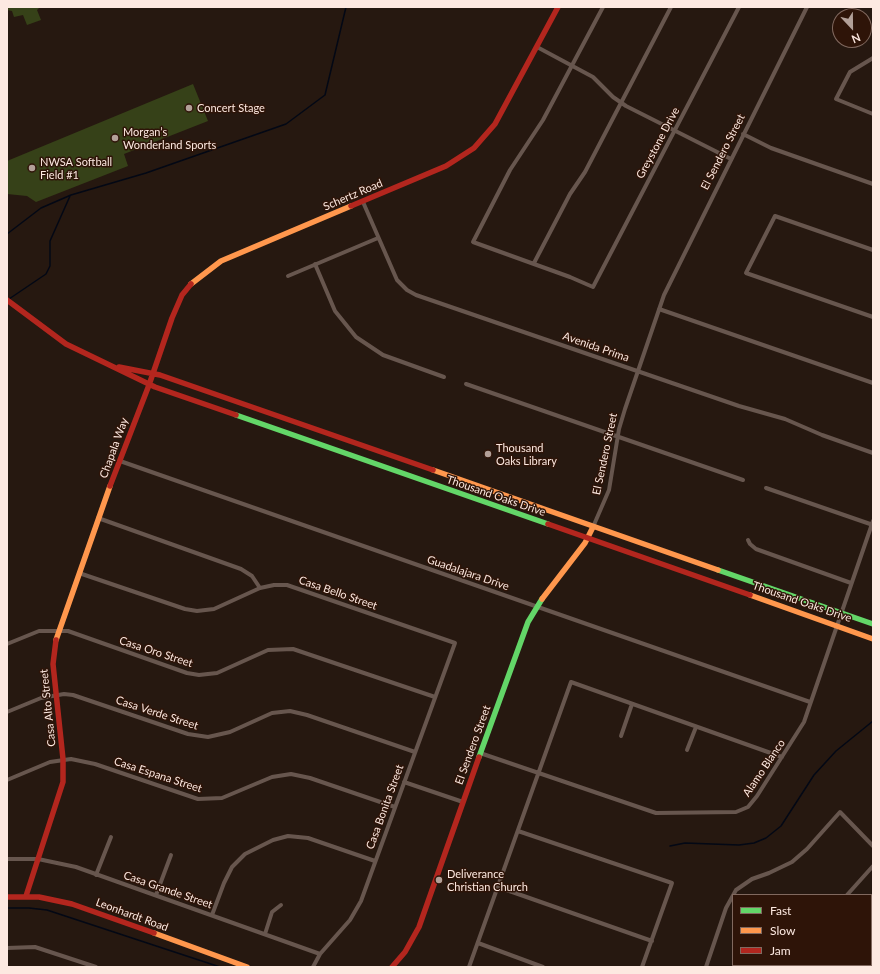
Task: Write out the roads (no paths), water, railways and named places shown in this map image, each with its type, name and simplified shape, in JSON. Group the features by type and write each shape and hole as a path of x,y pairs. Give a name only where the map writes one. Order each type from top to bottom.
{"street":[{"name":"Schertz Road","path":"149,385 176,305 187,287 204,271 220,261 446,166 474,148 495,124 558,7"},
{"path":"603,7 542,120 510,170 473,242 534,263 570,194 585,172 622,103 671,7"},
{"name":"Greystone Drive","path":"534,263 593,287 739,7"},
{"name":"El Sendero Street","path":"392,967 405,952 419,927 528,622 537,607 588,538 609,490 618,437 625,409 668,285 807,7"},
{"path":"537,47 599,82 609,94 622,103 731,159"},
{"path":"873,58 850,72 836,98 873,114"},
{"path":"743,134 771,148 873,184"},
{"name":"Avenida Prima","path":"363,202 397,280 407,290 416,295 740,406 785,419 822,435 873,453"},
{"path":"873,250 775,216 746,273 873,316"},
{"path":"288,276 378,238"},
{"path":"315,264 335,311 356,337 383,356 444,377"},
{"name":"Thousand Oaks Drive","path":"7,300 30,319 66,344 114,366 149,385 837,625 873,639"},
{"path":"659,308 873,383"},
{"name":"Thousand Oaks Drive","path":"114,366 153,372 873,624"},
{"path":"466,384 743,480"},
{"name":"Chapala Way","path":"98,518 149,385"},
{"name":"Guadalajara Drive","path":"120,461 810,702"},
{"path":"766,488 873,524"},
{"path":"98,518 241,568 252,576 260,588"},
{"name":"Casa Alto Street","path":"26,896 62,788 64,776 53,657 59,630 98,518"},
{"name":"Alamo Blanco","path":"480,753 656,813 736,812 748,807 799,731 873,524"},
{"path":"748,540 756,549 851,583"},
{"name":"Casa Bello Street","path":"79,573 185,610 197,611 214,609 260,588 281,585 301,588 455,643"},
{"name":"Casa Oro Street","path":"7,644 35,632 59,630 68,631 187,673 199,675 216,673 268,650 293,648 435,697"},
{"name":"Casa Bonita Street","path":"313,967 320,954 357,909 455,643"},
{"path":"469,967 571,682 782,757"},
{"name":"Casa Verde Street","path":"7,712 41,698 56,695 73,695 188,734 203,737 230,732 272,713 295,712 415,752"},
{"path":"621,736 632,704"},
{"path":"687,750 696,727"},
{"name":"Casa Espana Street","path":"7,780 44,764 63,759 79,760 90,762 198,799 222,798 272,777 291,774 310,778 395,807"},
{"path":"404,782 463,802"},
{"path":"734,894 736,890 752,879 792,862 807,849 840,812 873,846"},
{"path":"518,831 672,883 642,967"},
{"path":"212,916 224,883 232,867 245,854 273,840 288,836 308,838 375,861"},
{"path":"96,874 111,837"},
{"path":"156,895 171,856"},
{"name":"Casa Grande Street","path":"7,859 38,859 59,862 320,954"},
{"path":"848,894 873,866"},
{"path":"498,887 652,941"},
{"name":"Leonhardt Road","path":"7,897 26,896 45,898 72,904 247,967"},
{"path":"706,967 726,908 732,897"},
{"path":"265,934 272,912 281,905"},
{"path":"478,944 543,967"},
{"path":"7,948 35,947 96,967"}],"waterway":[{"path":"7,234 41,208 71,195 146,173 286,124 325,95 346,7"},
{"path":"9,299 46,274 50,266 50,241 70,196"},
{"path":"670,846 685,843 739,845 754,843 766,838 781,826 814,775 836,751 873,721"},
{"path":"7,908 47,910 220,967"}],"place":[{"name":"Concert Stage","path":"189,108"},
{"name":"Morgan’s Wonderland Sports","path":"115,138"},
{"name":"NWSA Softball Field #1","path":"32,168"},
{"name":"Thousand Oaks Library","path":"488,454"},
{"name":"Deliverance Christian Church","path":"439,880"}]}
